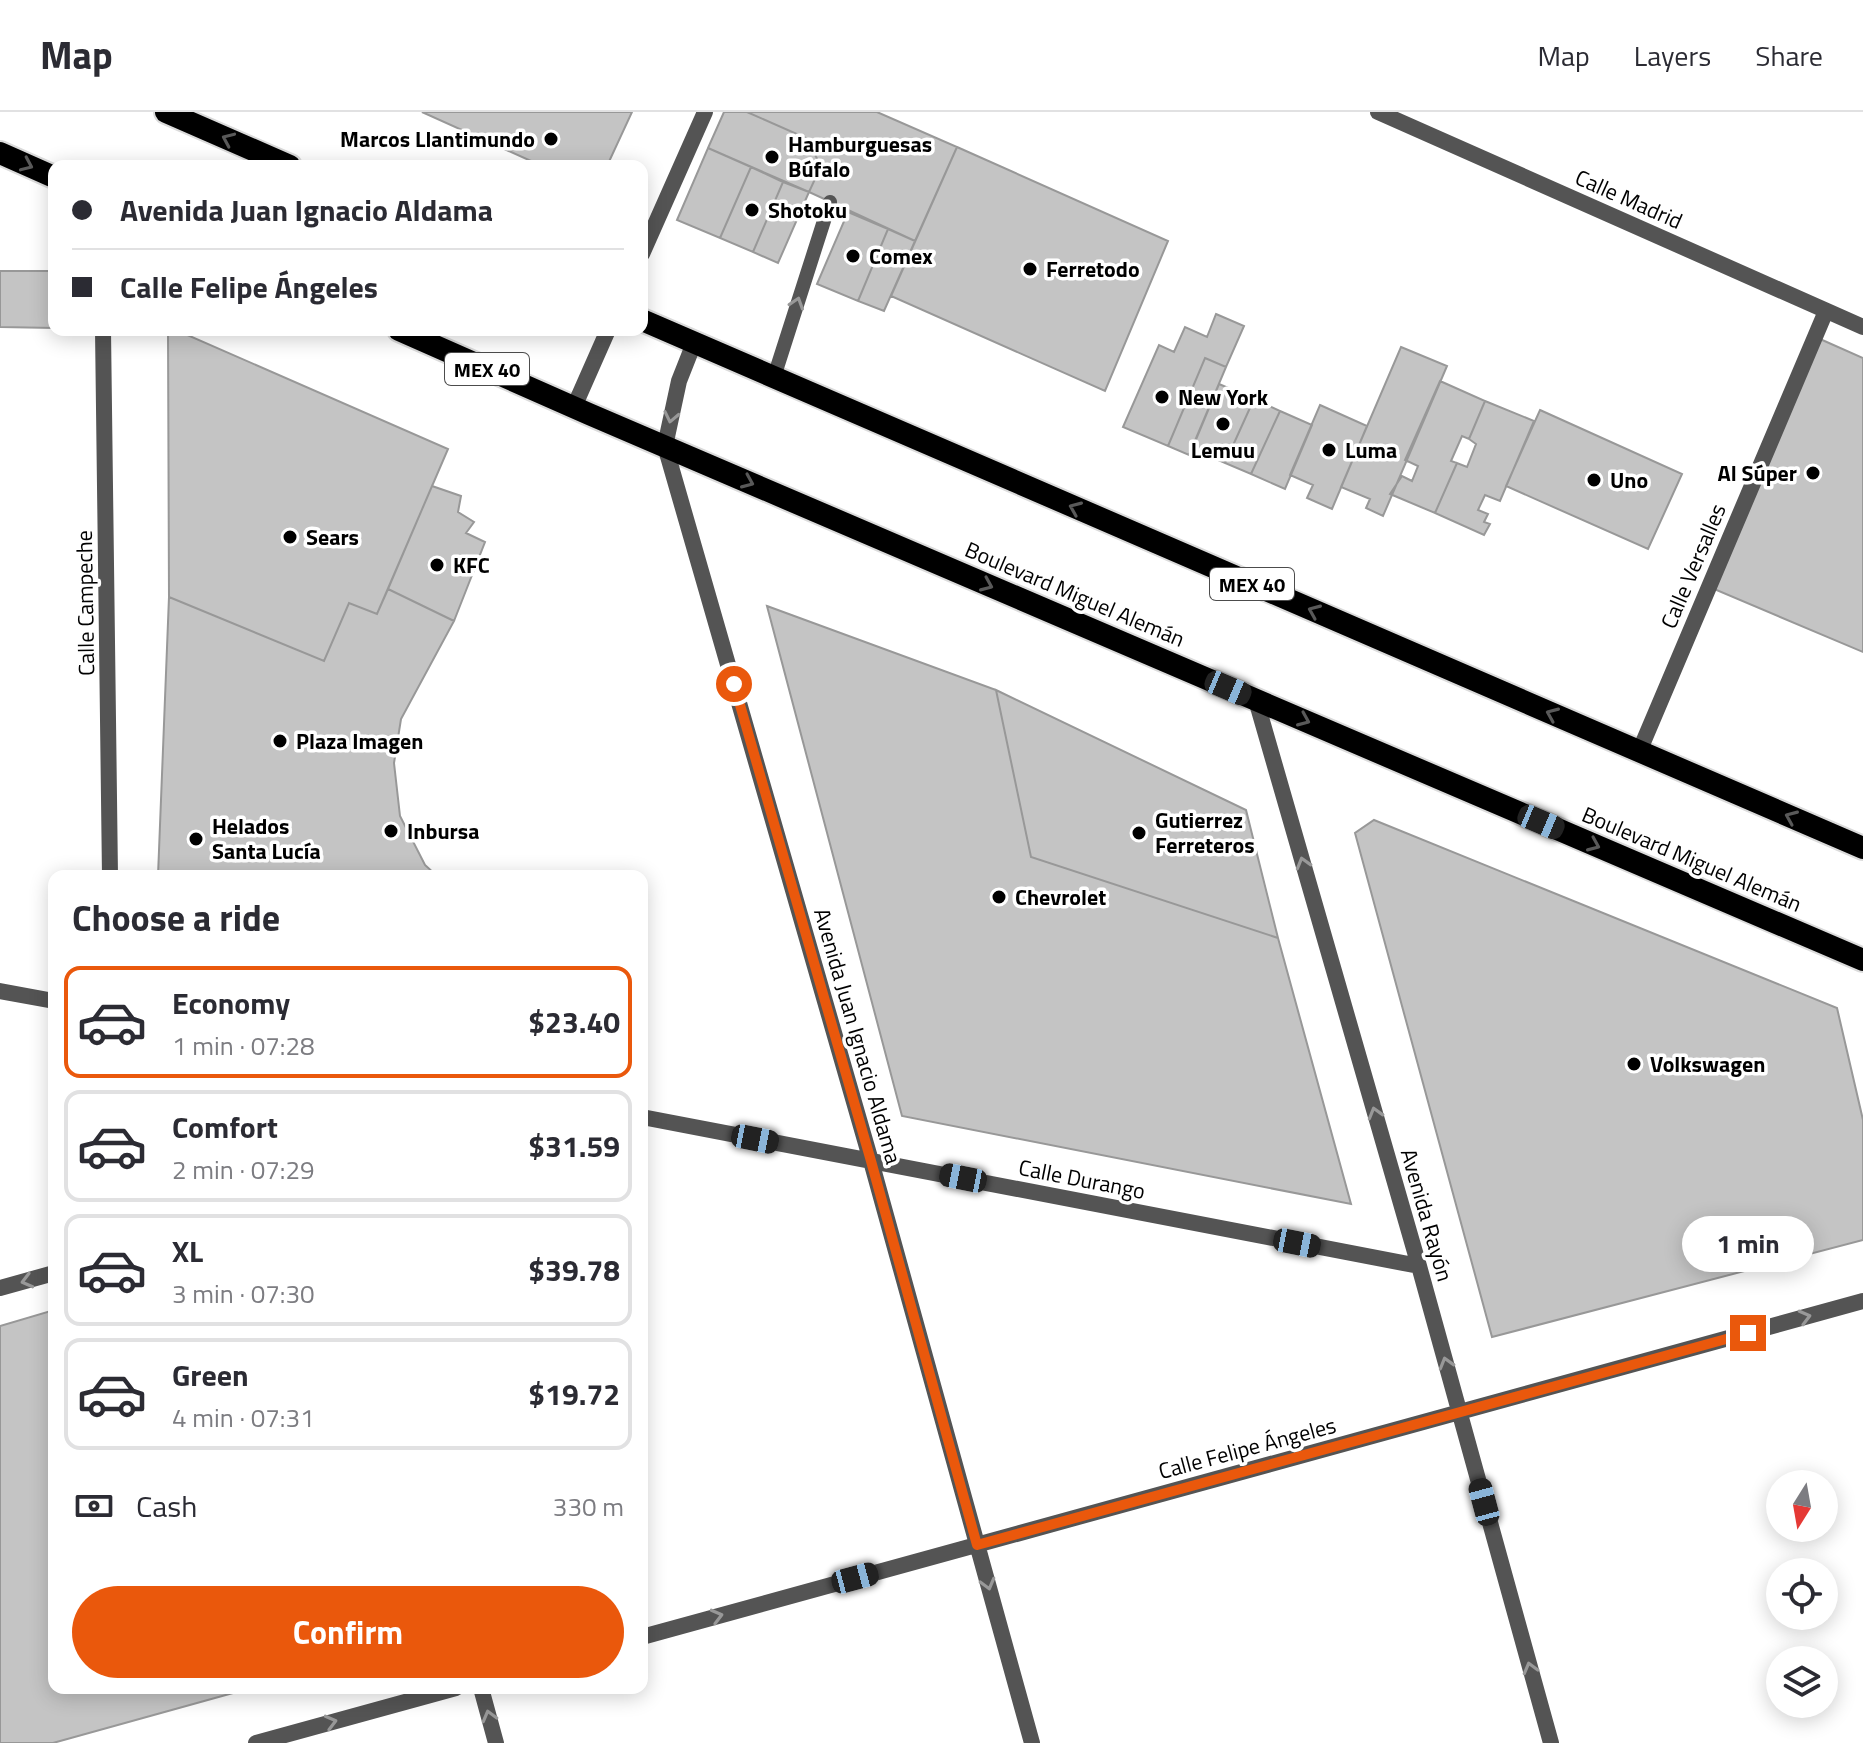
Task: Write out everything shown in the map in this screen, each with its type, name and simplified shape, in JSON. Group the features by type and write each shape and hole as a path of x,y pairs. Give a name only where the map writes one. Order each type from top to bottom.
{"highway":[{"path":"166,112 276,160"},
{"path":"0,153 48,174"},
{"name":"MEX 40","path":"648,323 1863,848"},
{"name":"Boulevard Miguel Alemán","path":"413,336 1863,960"}],"street":[{"path":"648,240 705,112"},
{"name":"Calle Madrid","path":"1378,112 1861,324"},
{"name":"Calle Versalles","path":"1639,752 1826,311"},
{"name":"Calle Campeche","path":"103,336 110,870"},
{"path":"574,407 605,336"},
{"name":"Avenida Juan Ignacio Aldama","path":"694,343 679,381 665,446 871,1161 1032,1743"},
{"name":"Avenida Rayón","path":"1256,700 1419,1266 1551,1743"},
{"path":"0,991 48,1000"},
{"name":"Calle Durango","path":"648,1118 1419,1266"},
{"path":"648,1125 664,1121"},
{"path":"0,1288 48,1275"},
{"name":"Calle Felipe Ángeles","path":"648,1635 1863,1301"},
{"path":"256,1743 434,1694"},
{"path":"483,1694 496,1743"}],"lane":[{"path":"774,377 830,202"}],"building":[{"name":"Marcos Llantimundo","path":"422,112 632,112 610,160 529,160"},
{"name":"Hamburguesas Búfalo","path":"724,112 747,112 806,138 821,166 809,192 708,148"},
{"path":"747,112 877,112 957,147 915,241 809,192 821,166 806,138"},
{"name":"Ferretodo","path":"957,147 1168,241 1105,391 891,296"},
{"path":"708,148 751,167 720,238 677,220"},
{"name":"Shotoku","path":"751,167 783,182 753,252 720,238"},
{"path":"783,182 809,192 778,263 753,252"},
{"name":"Comex","path":"848,212 888,229 858,301 817,284"},
{"path":"888,229 915,241 884,311 858,301"},
{"path":"0,271 48,271 48,328 0,327"},
{"name":"New York","path":"1216,314 1244,326 1226,367 1205,358 1168,446 1123,427 1159,345 1174,352 1185,327 1207,337"},
{"name":"Sears","path":"168,336 190,336 448,449 377,614 349,603 324,661 169,597"},
{"name":"Al Súper","path":"1820,339 1863,358 1863,652 1714,589"},
{"path":"1401,347 1447,366 1383,516 1366,508 1370,499 1341,487"},
{"path":"1205,358 1226,367 1189,455 1168,446"},
{"path":"1440,381 1485,401 1469,439 1462,436 1451,461 1457,463 1435,513 1390,494 1402,476 1412,481 1418,466 1405,460"},
{"name":"Lemuu","path":"1219,384 1254,399 1225,463 1192,449"},
{"path":"1254,399 1280,411 1251,474 1225,463"},
{"path":"1485,401 1534,421 1500,501 1485,495 1478,510 1488,514 1484,522 1490,524 1484,535 1435,513 1457,463 1467,467 1476,444 1469,439"},
{"name":"Luma","path":"1320,405 1367,426 1332,509 1307,498 1313,485 1290,475"},
{"name":"Uno","path":"1540,410 1682,474 1648,549 1506,486"},
{"path":"1280,411 1312,425 1285,489 1251,474"},
{"name":"KFC","path":"432,486 461,496 458,512 474,522 466,533 485,542 454,621 388,589"},
{"name":"Plaza Imagen","path":"388,589 454,621 401,719 394,763 400,816 430,870 158,870 169,597 324,661 349,603 377,614"},
{"name":"Chevrolet","path":"767,606 996,690 1031,857 1278,938 1351,1204 902,1116"},
{"name":"Gutierrez Ferreteros","path":"996,690 1246,810 1278,938 1031,857"},
{"name":"Volkswagen","path":"1374,820 1837,1008 1863,1120 1863,1240 1492,1337 1355,833"},
{"path":"48,1312 48,1694 229,1694 53,1743 0,1743 0,1326"}],"place":[{"name":"Marcos Llantimundo","path":"551,139"},
{"name":"Hamburguesas Búfalo","path":"772,157"},
{"name":"Shotoku","path":"752,210"},
{"name":"Comex","path":"853,256"},
{"name":"Ferretodo","path":"1030,269"},
{"name":"New York","path":"1162,397"},
{"name":"Lemuu","path":"1223,424"},
{"name":"Luma","path":"1329,450"},
{"name":"Al Súper","path":"1813,473"},
{"name":"Uno","path":"1594,480"},
{"name":"Sears","path":"290,537"},
{"name":"KFC","path":"437,565"},
{"name":"Plaza Imagen","path":"280,741"},
{"name":"Inbursa","path":"391,831"},
{"name":"Gutierrez Ferreteros","path":"1139,833"},
{"name":"Helados Santa Lucía","path":"196,839"},
{"name":"Chevrolet","path":"999,897"},
{"name":"Volkswagen","path":"1634,1064"}],"route":[{"path":"734,684 977,1545 1748,1333"}]}
